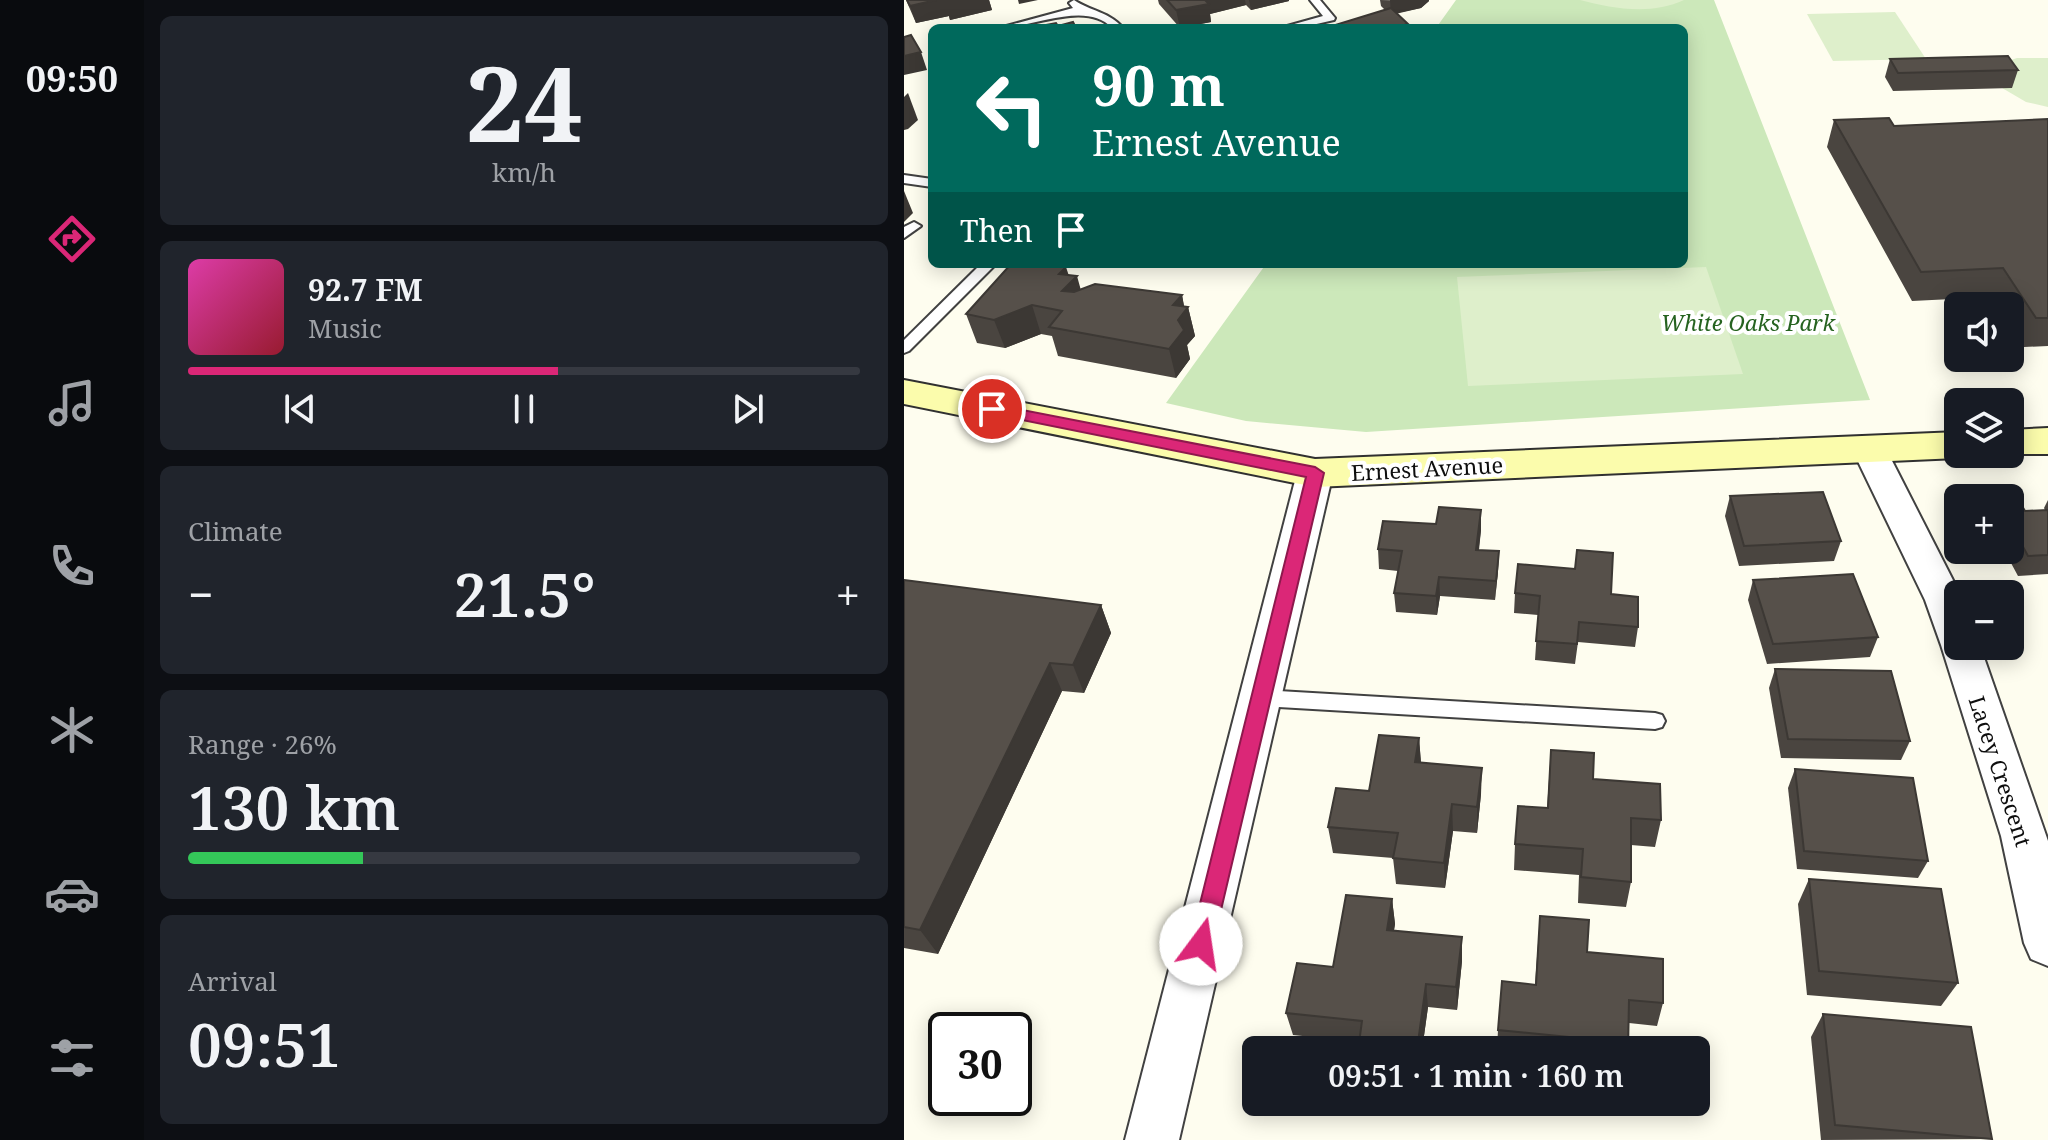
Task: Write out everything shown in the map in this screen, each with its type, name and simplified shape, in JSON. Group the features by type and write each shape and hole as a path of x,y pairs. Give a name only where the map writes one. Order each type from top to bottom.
{"street":[{"name":"Ernest Avenue","path":"904,392 1315,473 1944,446"},
{"path":"2024,442 2048,441"},
{"name":"Lacey Crescent","path":"1869,449 1944,600"},
{"path":"1152,1140 1315,473"},
{"name":"Lacey Crescent","path":"1965,660 2024,836 2048,943"}],"lane":[{"path":"1303,24 1330,18 1315,0"},
{"path":"1017,24 1076,5 1109,18 1114,24"},
{"path":"904,179 928,182"},
{"path":"904,348 985,268"},
{"path":"1261,698 1655,721"}],"green space":[{"name":"White Oaks Park","path":"1456,0 1714,0 1870,400 1366,432 1246,421 1166,403 1263,268 1688,268 1688,24 1439,24"},
{"path":"1580,0 1684,0 1659,8 1632,9"},
{"path":"1895,12 1926,59 1833,61 1807,14"},
{"path":"2017,58 2048,58 2048,107 2026,102 1997,85 1999,64"},
{"path":"1706,267 1743,374 1468,386 1457,277"}],"building":[{"path":"907,0 936,0 910,6"},
{"path":"1167,0 1205,0 1209,4 1176,10"},
{"path":"1391,8 1408,24 1339,24"},
{"path":"911,35 921,52 904,56 904,37"},
{"path":"2008,56 2018,70 1898,73 1890,59"},
{"path":"1889,118 1894,126 2048,119 2048,318 2036,318 2024,300 2024,292 2019,292 2003,268 1921,272 1834,120"},
{"path":"1007,268 1065,268 1059,274 1077,276 1062,291 1074,292 1095,284 1182,295 1173,305 1188,307 1178,320 1184,330 1169,349 1049,327 1062,311 1032,305 994,320 966,314"},
{"path":"1823,492 1841,541 1744,546 1730,496"},
{"path":"1439,507 1481,510 1476,550 1499,551 1496,581 1439,577 1436,596 1394,593 1402,551 1378,549 1383,521 1436,524"},
{"path":"2024,509 2048,510 2048,555 2028,556 2024,549"},
{"path":"1577,550 1613,553 1611,594 1638,597 1638,627 1579,622 1577,644 1536,641 1540,596 1515,593 1518,564 1575,569"},
{"path":"1853,574 1878,637 1773,644 1753,580"},
{"path":"904,580 1101,605 1073,665 1050,663 920,930 904,927"},
{"path":"1775,669 1891,671 1910,741 1788,739"},
{"path":"1379,735 1419,738 1415,762 1482,768 1477,807 1452,804 1444,863 1393,858 1398,833 1328,827 1336,788 1369,791"},
{"path":"1551,750 1594,753 1593,779 1660,784 1661,820 1631,818 1631,882 1581,877 1583,849 1515,844 1518,806 1548,808"},
{"path":"1795,769 1913,778 1928,861 1804,851"},
{"path":"1809,879 1941,889 1958,983 1819,971"},
{"path":"1346,895 1392,899 1387,930 1462,937 1456,987 1426,984 1419,1036 1360,1036 1362,1021 1286,1013 1297,963 1333,967"},
{"path":"1540,916 1589,920 1587,952 1663,959 1663,1003 1629,1000 1628,1036 1558,1036 1498,1030 1502,981 1536,985"},
{"path":"1823,1014 1971,1027 1992,1139 1835,1125"}],"route":[{"path":"992,409 1315,473 1201,944"}]}
